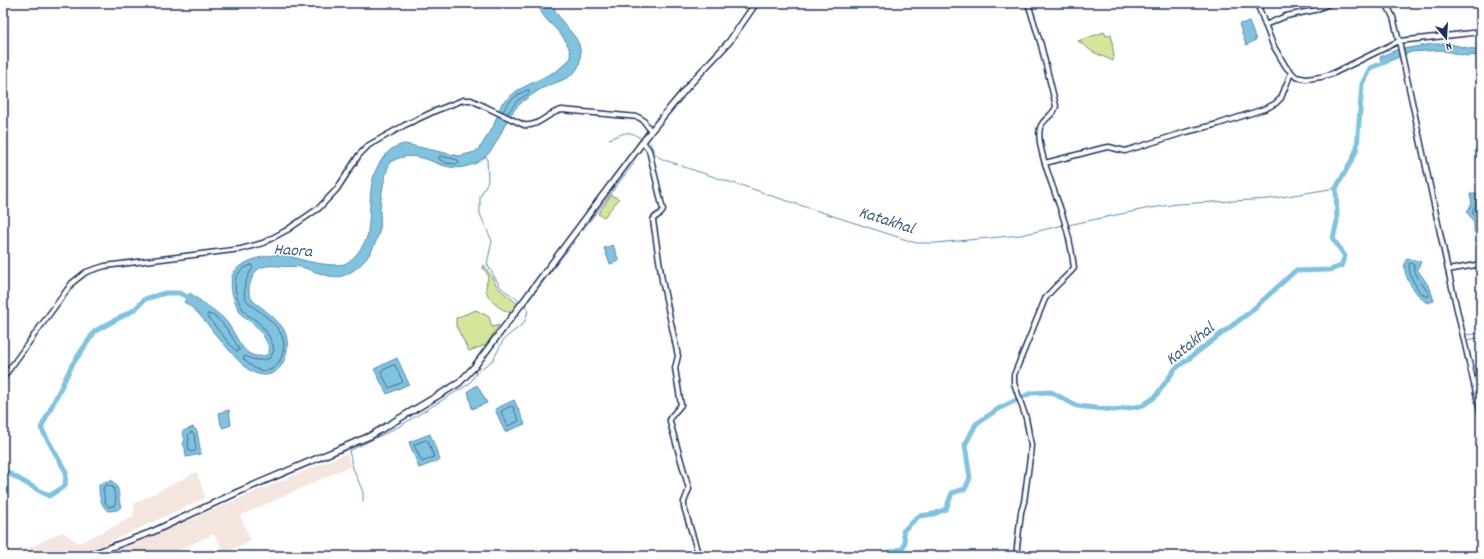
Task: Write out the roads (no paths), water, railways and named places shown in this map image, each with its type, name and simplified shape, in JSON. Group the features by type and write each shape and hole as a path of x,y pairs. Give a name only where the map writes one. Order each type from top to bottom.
{"main road":[{"path":"87,556 152,532 238,492 378,432 459,383 475,366 514,315 651,131 689,85 729,42 756,3"}],"street":[{"path":"1016,556 1021,512 1024,502 1030,457 1030,437 1022,405 1014,383 1014,375 1045,299 1074,268 1068,233 1045,163 1040,140 1041,124 1055,110 1056,102 1041,44 1028,3"},
{"path":"1257,3 1281,60 1291,73 1300,78 1306,79 1321,77 1400,43 1481,32"},
{"path":"1265,24 1291,15 1315,10 1331,3"},
{"path":"1386,3 1393,17 1400,43 1448,270 1481,415"},
{"path":"1045,163 1109,147 1125,151 1262,110 1281,98 1291,73"},
{"path":"3,378 72,283 86,272 111,265 241,249 264,243 297,224 319,208 337,189 359,155 369,146 379,139 435,111 463,100 471,100 524,125 540,122 557,111 562,110 638,117 643,120 651,131"},
{"path":"643,142 649,150 663,210 662,213 653,220 662,280 678,356 675,368 682,403 679,409 670,418 670,422 688,485 689,491 684,502 684,507 698,550 696,556"},
{"path":"1448,270 1481,264"}],"water":[{"path":"537,3 551,3 562,21 576,38 580,48 580,61 575,72 566,79 541,89 521,103 513,111 493,147 479,162 457,168 448,167 412,156 402,157 390,162 382,192 380,226 376,243 368,256 352,272 340,277 335,277 301,267 265,266 258,269 255,272 250,284 250,296 253,301 270,314 282,326 287,338 287,346 283,363 272,374 264,375 251,371 238,360 200,316 184,302 190,293 223,318 241,345 251,355 267,355 270,349 265,338 260,331 239,311 233,296 231,280 234,272 238,267 251,260 274,255 288,255 298,259 328,265 347,263 357,254 366,240 368,234 371,189 375,173 378,165 390,151 395,147 405,144 459,156 475,152 481,146 493,127 502,103 518,90 558,70 571,58 566,41 545,17"},
{"path":"1249,22 1256,40 1246,45 1239,24"},
{"path":"1433,44 1450,44 1472,49 1481,47 1481,55 1467,56 1440,50 1411,52 1382,64 1380,57 1396,50"},
{"path":"1470,194 1481,194 1481,232 1474,232 1474,222 1467,212 1472,203"},
{"path":"613,245 619,261 610,264 604,248"},
{"path":"1407,258 1421,262 1417,269 1430,288 1434,301 1427,303 1413,289 1406,276 1405,264"},
{"path":"397,358 409,384 387,394 374,369"},
{"path":"477,385 487,403 472,409 468,391"},
{"path":"514,400 525,424 505,432 495,409"},
{"path":"229,410 231,425 223,428 219,413"},
{"path":"193,427 197,431 201,454 186,457 183,444 185,439 182,433 183,431"},
{"path":"430,434 440,460 419,468 409,442"},
{"path":"111,480 117,486 121,507 117,510 108,511 105,509 100,500 99,485 103,482 110,482"}],"waterway":[{"name":"Katakhal","path":"879,556 903,548 905,542 903,531 919,516 934,514 946,509 952,493 965,489 970,478 965,445 976,424 998,409 1031,393 1051,392 1077,406 1114,410 1142,406 1155,397 1175,369 1250,312 1295,271 1330,270 1341,266 1345,256 1333,239 1337,221 1336,188 1357,148 1362,84 1370,68 1388,61"},
{"name":"Katakhal","path":"609,139 624,133 632,133 640,138"},
{"name":"Katakhal","path":"650,143 654,152 660,158 677,164"},
{"path":"487,157 488,181 480,197 480,214 492,241 487,264 501,288 521,302"},
{"path":"582,231 634,163"},
{"name":"Katakhal","path":"681,166 739,185"},
{"name":"Katakhal","path":"741,185 764,193"},
{"name":"Katakhal","path":"1068,225 1177,204 1269,199 1336,188"},
{"name":"Katakhal","path":"766,194 916,243 936,243 1021,235 1064,225"},
{"path":"572,245 575,240"},
{"path":"525,305 570,247"},
{"path":"1475,266 1481,271"},
{"path":"1453,284 1457,301"},
{"name":"Haora","path":"3,470 49,496 65,486 66,472 41,428 72,365 95,331 134,310 145,299 165,293 179,293 192,299"},
{"path":"363,502 363,492 353,468 349,451 398,427 469,384 478,371 493,360 504,339 524,323 528,311 524,304"},
{"path":"1458,304 1462,322"},
{"path":"1464,331 1468,335 1481,333"},
{"path":"1468,340 1481,337"},
{"path":"1471,360 1473,366 1481,373"}]}
